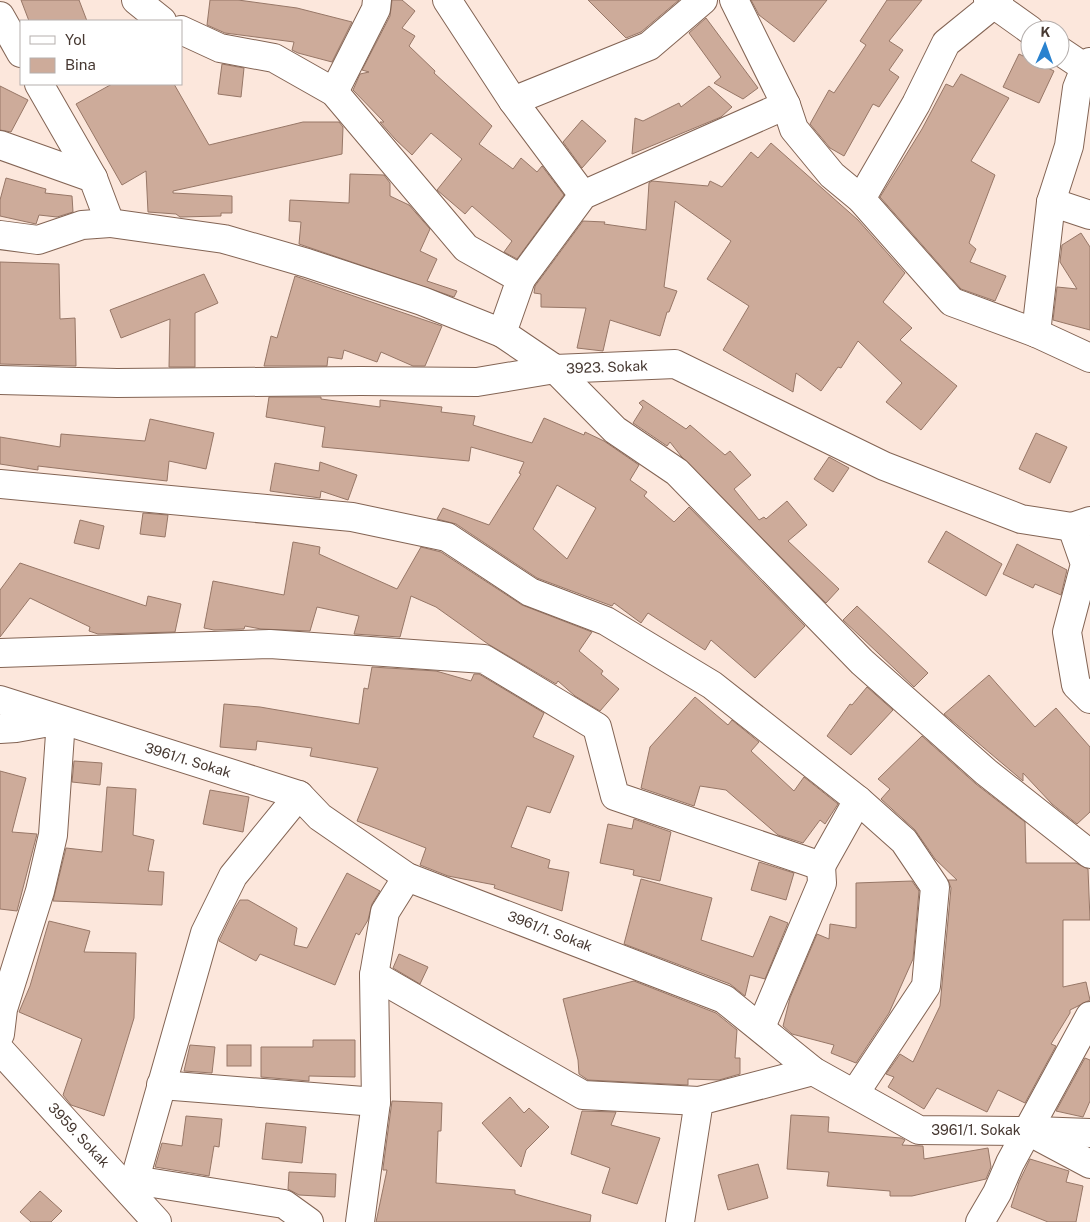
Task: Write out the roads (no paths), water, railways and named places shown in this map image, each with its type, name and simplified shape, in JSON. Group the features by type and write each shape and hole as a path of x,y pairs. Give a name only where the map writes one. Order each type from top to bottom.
{"street":[{"path":"136,0 161,20"},
{"path":"334,92 376,9 377,0"},
{"path":"447,0 513,101 583,195"},
{"path":"513,101 649,46 703,0"},
{"path":"734,0 786,105 794,129 832,175 861,198 952,302 1036,333 1090,358"},
{"path":"861,198 916,104 946,43 993,2 1020,22"},
{"path":"0,16 20,51"},
{"path":"182,30 220,48 274,58 334,92 466,248 521,279"},
{"path":"1036,333 1052,202 1068,146 1077,88 1088,67 1070,57"},
{"path":"40,85 93,178 110,223"},
{"path":"502,332 521,279 583,195 786,105"},
{"path":"0,145 93,178"},
{"path":"1052,202 1090,215"},
{"name":"3923. Sokak","path":"0,235 38,240 82,225 110,223 224,239 378,286 502,332 555,369 674,364 884,466 1021,519 1081,524"},
{"path":"0,380 117,384 361,381 477,382 555,369 615,430 677,472 862,662 986,772 1090,854"},
{"path":"0,484 352,517 447,538 530,592 606,621 712,685 858,800 904,841 935,887 926,986 855,1093"},
{"path":"1081,524 1085,564 1067,632 1076,685 1090,699"},
{"path":"0,653 270,644 484,659 597,727 615,796 821,866"},
{"name":"3961/1. Sokak","path":"0,700 299,795 320,816 407,877 724,999 761,1027 813,1071 919,1130 1028,1131 1090,1164"},
{"path":"0,729 61,720 54,835 40,891 3,1009 0,1034"},
{"path":"299,795 233,876 205,933 133,1186 284,1204 309,1222"},
{"path":"761,1027 822,883 821,866 858,800"},
{"path":"360,1222 376,1102 374,976 385,912 407,877"},
{"path":"374,976 583,1095 699,1101 813,1071"},
{"path":"980,1222 1090,1016"},
{"name":"3959. Sokak","path":"0,1050 133,1186 158,1222"},
{"path":"161,1085 376,1102"},
{"path":"680,1222 699,1101"},
{"path":"1028,1131 1090,1133"}]}
